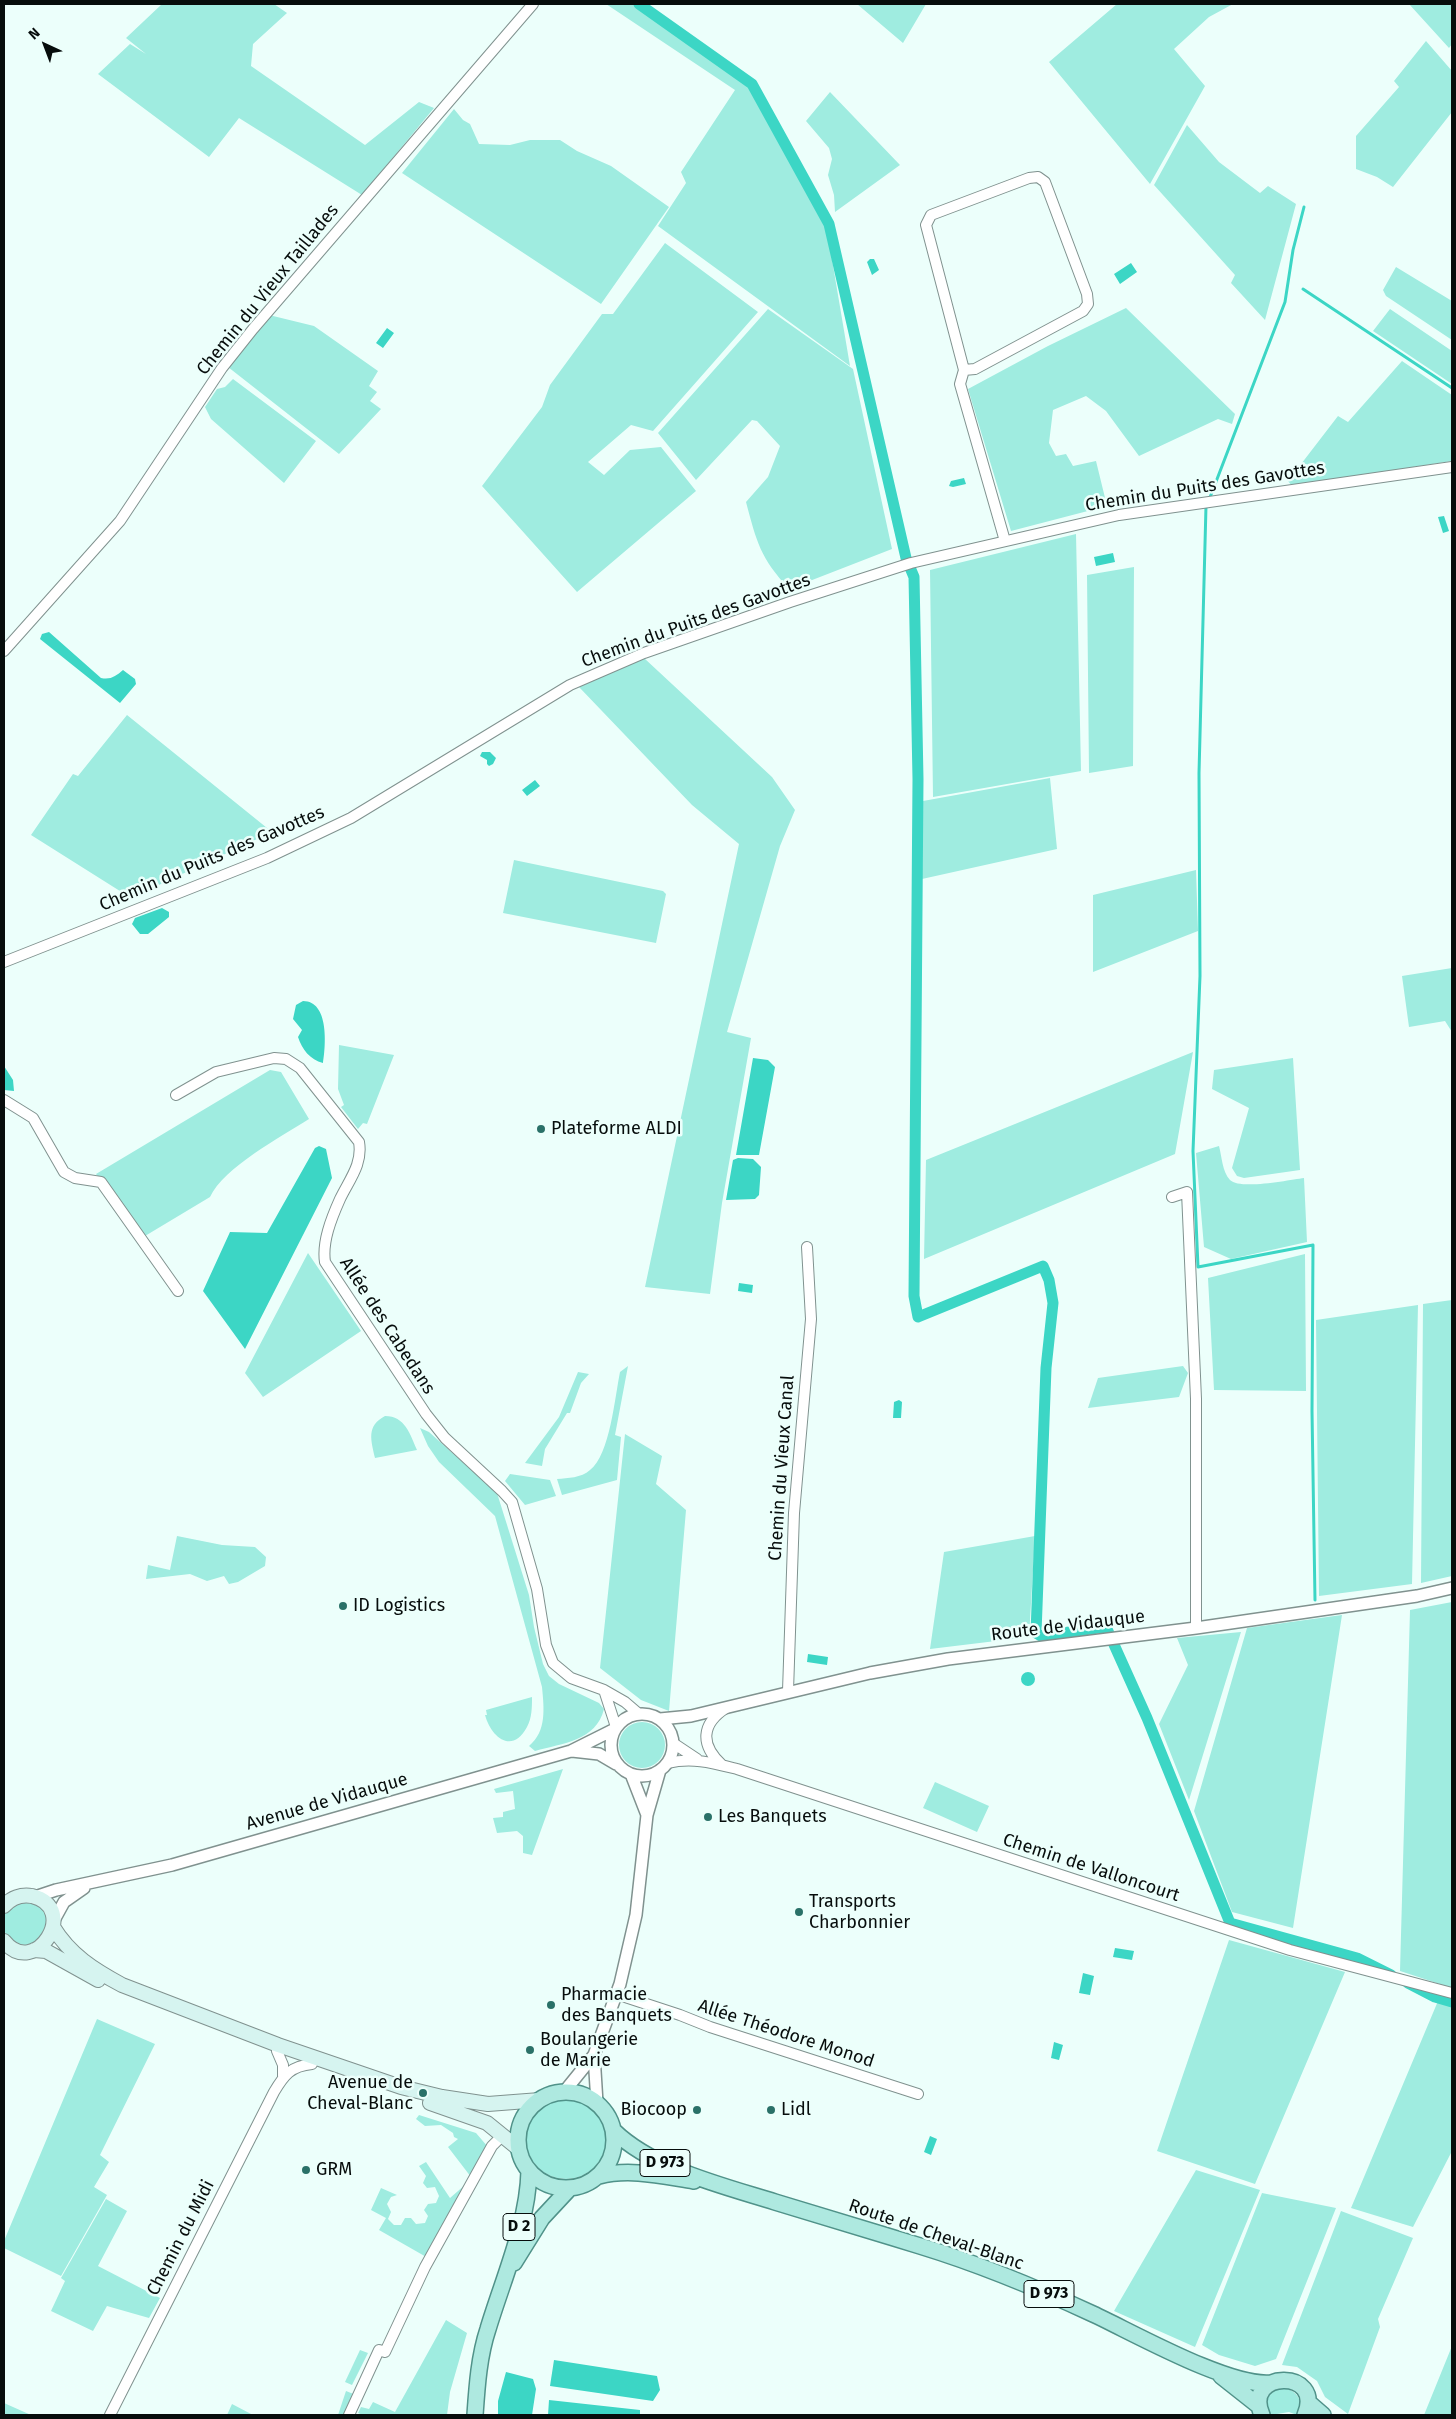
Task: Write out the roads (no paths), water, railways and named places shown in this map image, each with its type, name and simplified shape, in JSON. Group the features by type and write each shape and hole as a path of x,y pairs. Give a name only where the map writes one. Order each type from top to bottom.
{"main road":[{"path":"4,1905 19,1896 36,1897 48,1907 53,1925 64,1944 80,1959 116,1981 315,2058 401,2087 460,2101 488,2104 540,2100"},
{"path":"34,1950 43,1945 50,1937 53,1925"},
{"path":"4,1942 20,1951 46,1951 80,1971 119,1989 277,2051 487,2122 519,2149 529,2170 543,2183 569,2189 580,2187 599,2176 612,2156 614,2131 611,2120 597,2103 576,2093 564,2092 540,2100 524,2116 520,2127 519,2149"},
{"name":"D 973","path":"614,2131 624,2140 659,2160 721,2186"},
{"name":"D 2","path":"475,2415 480,2363 487,2330 504,2282 528,2191 529,2170"},
{"name":"D 973","path":"599,2176 614,2172 638,2172 721,2186"},
{"name":"Route de Cheval-Blanc","path":"721,2186 914,2244 963,2261 1052,2295 1214,2371 1246,2380 1271,2383 1283,2379 1295,2382 1304,2390 1307,2409"},
{"name":"D 2","path":"504,2282 542,2218 569,2189"},
{"name":"Route de Cheval-Blanc","path":"1214,2371 1260,2411"},
{"path":"1260,2411 1262,2393 1271,2383"},
{"path":"1307,2409 1324,2415"}],"street":[{"name":"Chemin du Vieux Taillades","path":"4,651 120,521 222,368 253,329 533,4"},
{"path":"964,370 975,370 1083,311 1088,304 1087,294 1044,182 1038,177 1029,178 932,215 927,220 926,225 964,370 960,384 1005,541"},
{"name":"Chemin du Puits des Gavottes","path":"4,962 267,858 351,818 570,685 644,653 882,571 1148,509 1452,467"},
{"name":"Allée des Cabedans","path":"176,1095 216,1072 274,1058 286,1058 300,1068 359,1142 360,1150 355,1174 340,1199 323,1248 325,1262 426,1414 446,1438 512,1502 537,1589 546,1645 553,1663 570,1678 604,1690 625,1702 639,1714"},
{"path":"4,1100 33,1118 64,1172 75,1178 101,1182 178,1291"},
{"path":"1172,1197 1187,1192 1196,1399 1196,1628"},
{"name":"Chemin du Vieux Canal","path":"788,1691 794,1513 811,1319 807,1247"},
{"name":"Route de Vidauque","path":"660,1719 691,1716 870,1672 948,1659 1196,1628 1418,1596 1452,1588"},
{"path":"604,1690 615,1728"},
{"path":"723,1766 714,1758 708,1747 706,1735 713,1719 729,1706"},
{"path":"564,2092 594,2055 616,1994 636,1915 647,1815 664,1767 672,1753 673,1740 670,1730 660,1719 650,1714 639,1714 626,1718 615,1728 611,1741 612,1753 617,1764 631,1774 646,1776 664,1767"},
{"path":"673,1740 681,1724 691,1716"},
{"name":"Avenue de Vidauque","path":"36,1897 172,1865 570,1751 615,1728"},
{"name":"Chemin de Valloncourt","path":"673,1740 698,1760"},
{"name":"Avenue de Vidauque","path":"570,1751 599,1754 617,1764"},
{"name":"Chemin de Valloncourt","path":"664,1767 681,1760 698,1760 723,1766 1290,1950 1452,1993"},
{"path":"631,1774 647,1815"},
{"name":"Avenue de Vidauque","path":"53,1925 64,1902 92,1883"},
{"name":"Allée Théodore Monod","path":"616,1994 710,2027 918,2094"},
{"path":"277,2051 283,2065 283,2076"},
{"path":"594,2055 597,2103"},
{"path":"283,2076 297,2066 312,2064"},
{"name":"Chemin du Midi","path":"110,2415 283,2076"},
{"path":"348,2415 379,2350 385,2352 425,2267 492,2146 503,2135"}],"waterway":[{"path":"639,4 752,84 829,224 906,558 914,577 918,779 914,1296 918,1317 1043,1266 1049,1280 1053,1303 1046,1368 1036,1633 1041,1636 1105,1627 1107,1629 1147,1718 1230,1923 1357,1958 1391,1975"},
{"path":"1209,500 1285,302 1293,250 1304,207"},
{"path":"1303,289 1452,388"},
{"path":"1206,506 1199,773 1200,976 1193,1151 1198,1267 1313,1245 1312,1411 1315,1600"},
{"path":"1408,1983 1435,1997 1452,2002"}],"place":[{"name":"Plateforme ALDI","path":"541,1129"},
{"name":"ID Logistics","path":"343,1606"},
{"name":"Les Banquets","path":"708,1817"},
{"name":"Transports Charbonnier","path":"799,1912"},
{"name":"Pharmacie des Banquets","path":"551,2005"},
{"name":"Boulangerie de Marie","path":"530,2050"},
{"name":"Avenue de Cheval-Blanc","path":"423,2093"},
{"name":"Biocoop","path":"697,2110"},
{"name":"Lidl","path":"771,2110"},
{"name":"GRM","path":"306,2170"}]}
